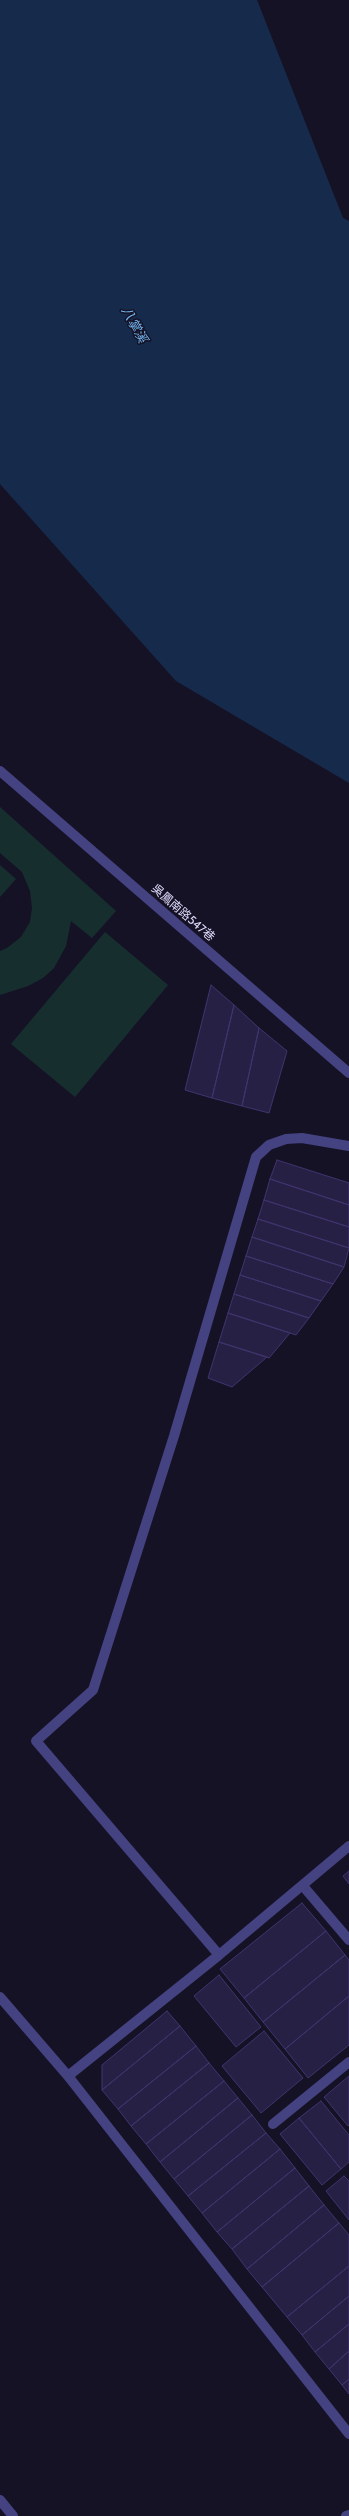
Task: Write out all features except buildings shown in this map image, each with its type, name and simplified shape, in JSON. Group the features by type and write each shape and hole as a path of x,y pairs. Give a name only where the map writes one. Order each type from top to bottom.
{"street":[{"name":"吳鳳南路547巷","path":"0,771 349,1073"},
{"path":"219,1956 36,1740 93,1690 174,1436 256,1157 269,1145 286,1139 302,1138 349,1146"},
{"path":"68,2076 219,1956 349,1846"},
{"path":"303,1886 349,1940"},
{"path":"0,1997 68,2076 349,2434"},
{"path":"274,2124 349,2062"},
{"path":"0,2500 13,2516"}],"green space":[{"path":"0,807 116,911 92,938 71,921 66,946 54,968 43,978 28,986 0,995 0,951 7,948 21,937 30,922 32,908 30,891 22,872 0,853"},
{"path":"0,865 16,879 0,897"},
{"path":"105,932 168,985 75,1097 11,1044"}],"water":[{"name":"八掌溪","path":"0,0 257,0 343,218 349,221 349,783 176,681 0,484"}]}
